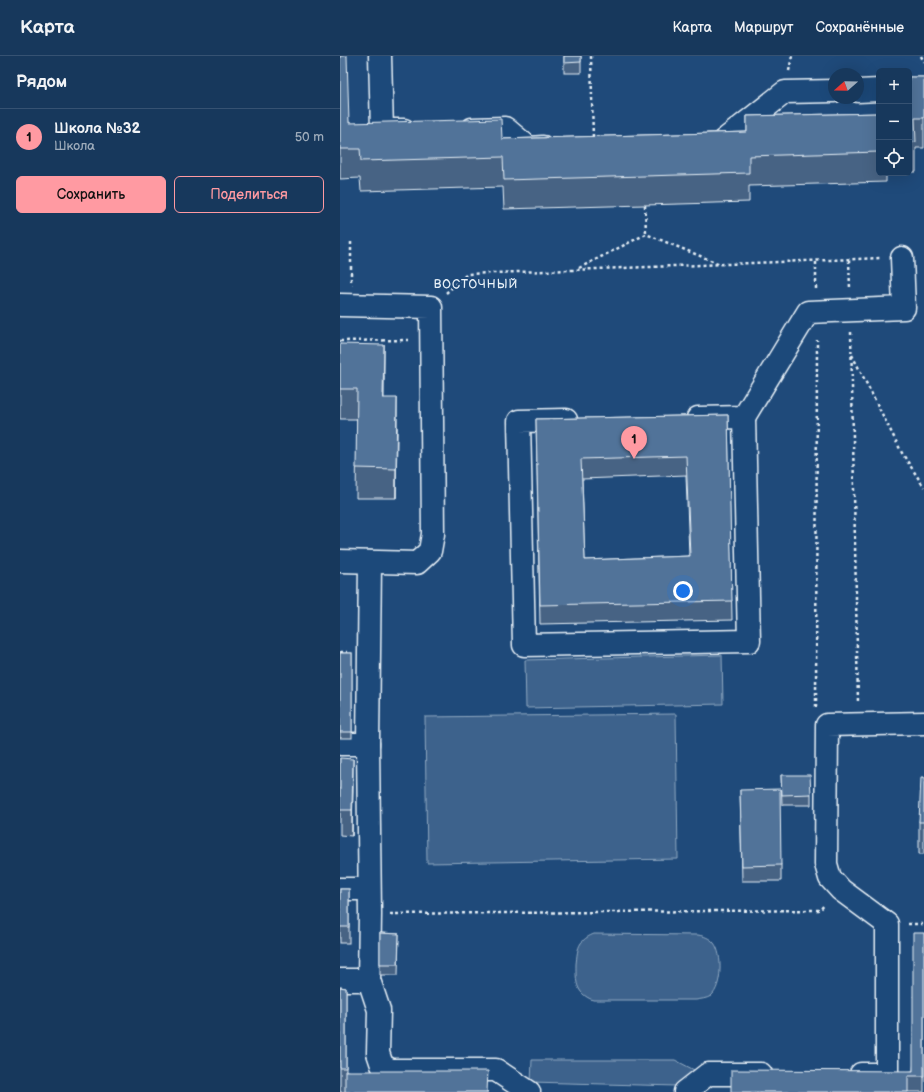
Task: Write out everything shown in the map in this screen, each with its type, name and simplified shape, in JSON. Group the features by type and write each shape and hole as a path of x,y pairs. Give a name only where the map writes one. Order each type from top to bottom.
{"lane":[{"path":"380,56 382,130 420,130"},
{"path":"864,90 876,90"},
{"path":"688,146 718,145 785,92 828,91"},
{"path":"451,129 505,128 529,148 564,147"},
{"path":"589,420 519,421 524,645 749,641 744,417 808,312 904,308 902,258"},
{"path":"340,561 417,563 430,551 433,534 431,307 346,306"},
{"path":"682,418 744,417"},
{"path":"370,562 368,744 370,914 369,980 379,1010 378,1053 382,1065 392,1070 496,1070 529,1092"},
{"path":"840,1074 887,1074 887,924 841,890 830,878 826,864 827,725 924,723"},
{"path":"340,744 368,744"},
{"path":"340,889 369,889"},
{"path":"340,980 369,980"},
{"path":"685,1092 708,1074 778,1074"}],"path":[{"path":"591,56 593,139"},
{"path":"921,56 924,62"},
{"path":"645,205 646,234"},
{"path":"577,270 646,234 721,264"},
{"path":"346,306 351,242"},
{"path":"431,307 467,274 902,258"},
{"path":"849,260 859,724"},
{"path":"816,262 816,711 827,725"},
{"path":"340,341 431,339"},
{"path":"851,352 902,453 924,487"},
{"path":"370,914 820,910 841,890"}],"shaded area":[{"path":"722,655 723,704 526,708 525,660"},
{"path":"676,714 678,859 427,863 425,717"},
{"path":"594,934 698,935 707,938 714,943 719,955 720,970 715,992 709,997 696,1000 593,1000 583,994 578,986 576,964 578,950 581,943 587,937"},
{"path":"532,1060 675,1060 698,1072 677,1086 531,1082"}],"building":[{"path":"340,56 347,56 349,123 501,119 502,139 747,132 747,116 876,113 876,152 749,156 749,173 504,180 503,157 361,161 360,149 340,149"},
{"path":"564,56 581,56 581,62 564,63"},
{"path":"912,77 924,77 924,118 915,118 916,142 912,143"},
{"path":"340,344 384,345 383,398 397,398 396,469 356,468 357,389 340,389"},
{"path":"728,415 732,601 540,605 536,419","holes":["686,456 690,556 585,560 581,459"]},
{"path":"340,653 352,653 352,732 340,732"},
{"path":"340,758 353,759 352,810 340,810"},
{"path":"781,775 810,775 811,794 782,795"},
{"path":"921,777 924,777 924,822 919,822"},
{"path":"780,789 781,865 742,866 740,790"},
{"path":"340,889 349,889 349,927 340,927"},
{"path":"380,933 399,934 398,964 380,964"},
{"path":"913,933 924,933 924,1076 908,1076 908,1092 731,1092 731,1070 913,1071"},
{"path":"340,987 346,988 346,1068 340,1068"},
{"path":"345,1071 488,1071 487,1092 345,1092"}],"place":[{"name":"Школа №32","path":"634,459"}],"district":[{"name":"ВОСТОЧНЫЙ","path":"476,284"}]}
